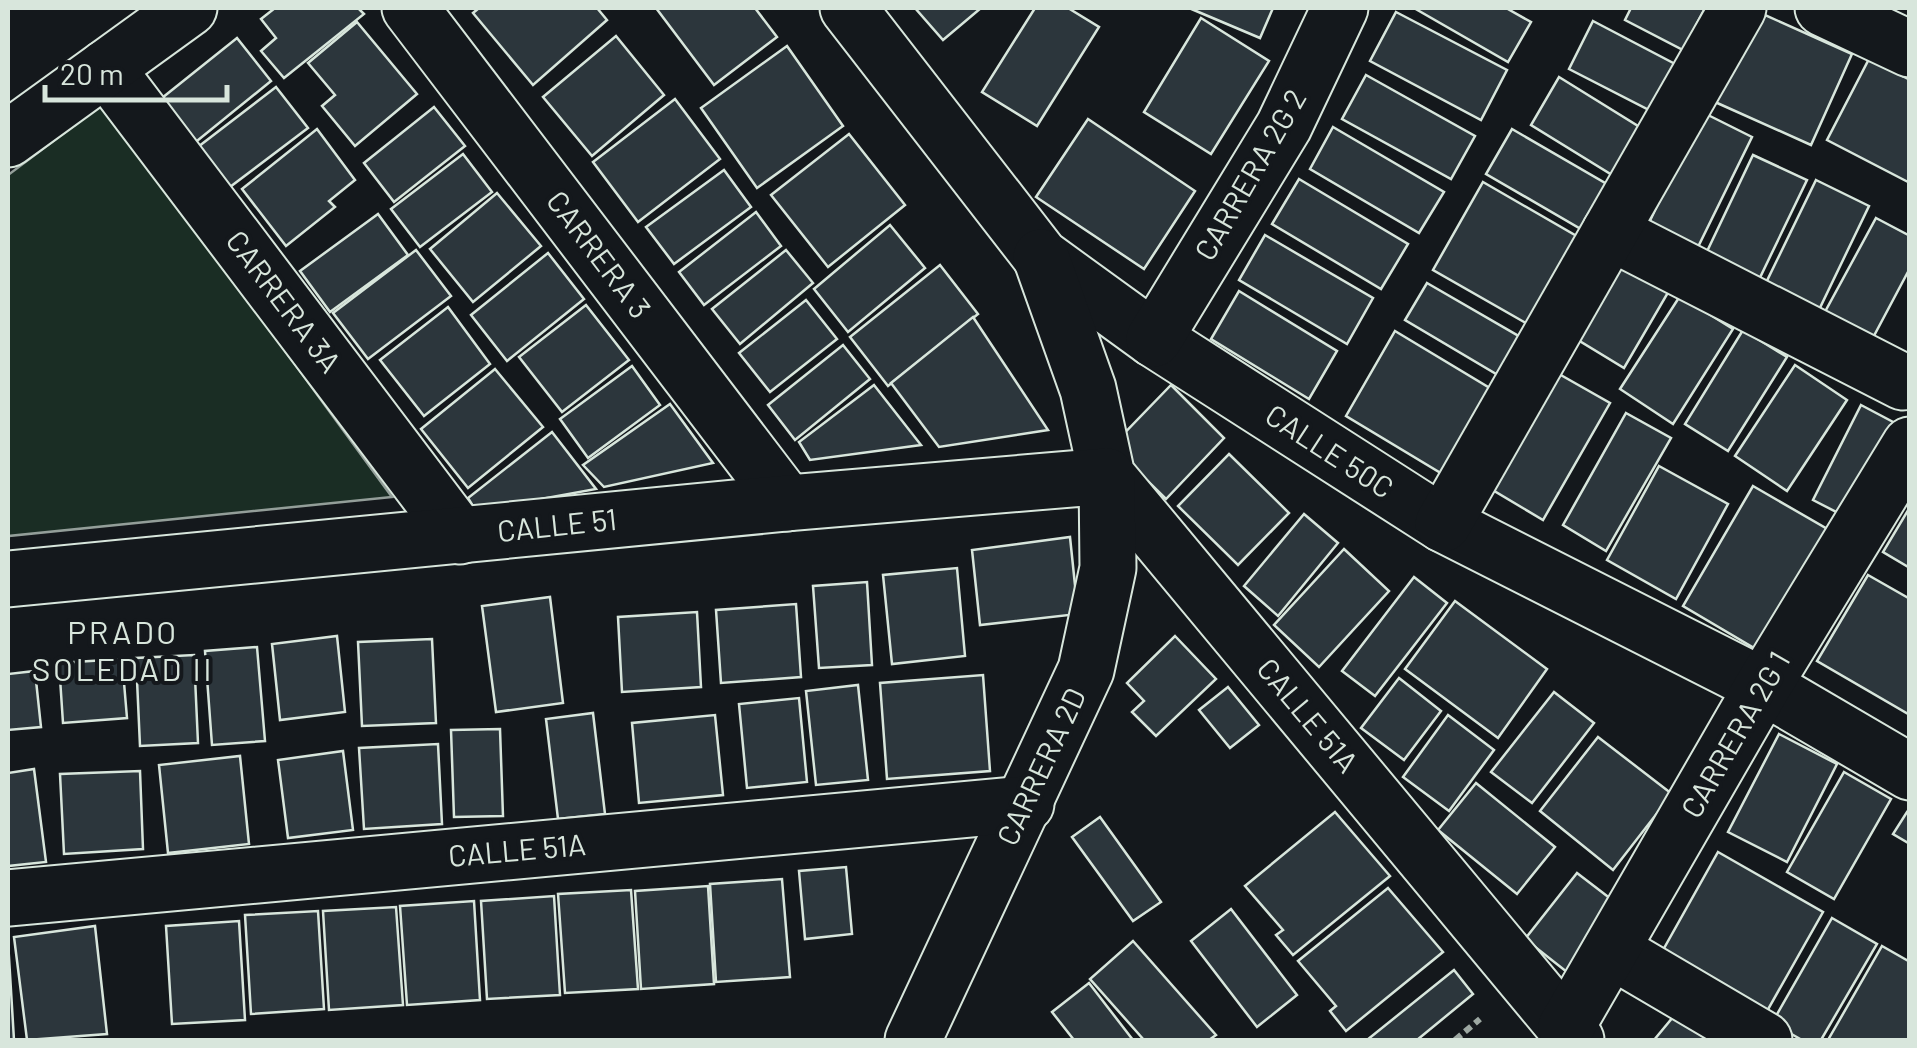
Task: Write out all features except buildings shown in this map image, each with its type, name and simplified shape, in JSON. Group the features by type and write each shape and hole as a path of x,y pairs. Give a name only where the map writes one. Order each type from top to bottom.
{"street":[{"path":"8,139 189,8"},
{"name":"CARRERA 3","path":"410,8 786,502"},
{"name":"CALLE 50C","path":"848,8 1041,256 1154,339 1443,524 1763,686 1910,772"},
{"name":"CARRERA 2G 2","path":"1154,339 1284,126 1340,8"},
{"path":"1443,524 1738,8"},
{"path":"1823,8 1910,50"},
{"name":"CARRERA 3A","path":"106,68 460,536"},
{"path":"1610,232 1907,377"},
{"name":"CALLE 51A","path":"1041,256 1088,389 1107,476 1571,1034"},
{"name":"CARRERA 2G 1","path":"1571,1034 1611,950 1763,686 1910,445"},
{"name":"CALLE 51","path":"8,579 786,502 1107,476"},
{"name":"CARRERA 2D","path":"913,1040 1086,670 1108,568 1107,476"},
{"name":"CALLE 51A","path":"8,898 1026,804"},
{"path":"1611,950 1764,1040"}],"green space":[{"path":"104,103 392,497 8,536 8,175"}],"district":[{"name":"PRADO SOLEDAD II","path":"123,652"}]}
